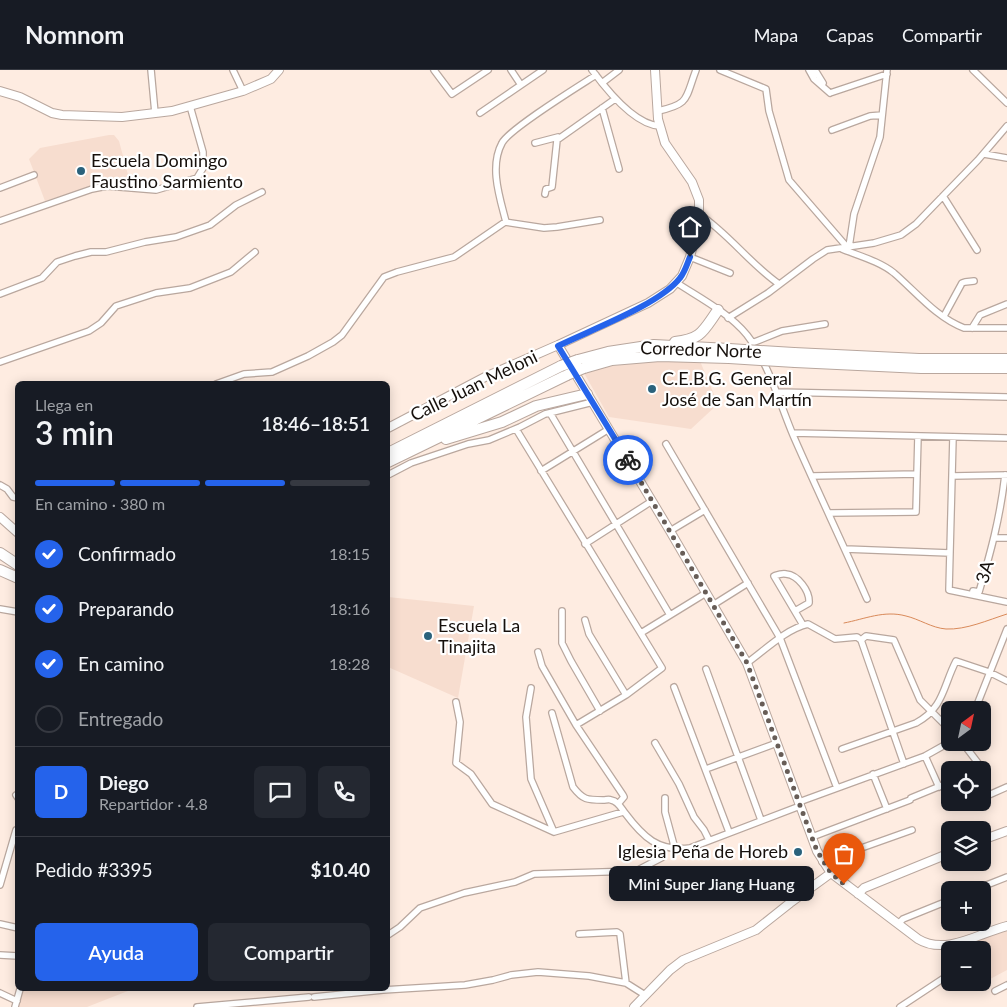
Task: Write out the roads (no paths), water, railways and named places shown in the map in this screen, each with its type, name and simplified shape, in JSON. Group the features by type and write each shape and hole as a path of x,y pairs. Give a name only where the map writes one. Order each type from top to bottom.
{"highway":[{"path":"654,345 695,338 701,334 718,310"},
{"name":"Corredor Norte","path":"390,452 608,352 654,345 729,354 921,368 1007,368"},
{"name":"Corredor Norte","path":"581,364 660,356 729,354"},
{"name":"Corredor Norte","path":"795,358 1007,359"},
{"name":"Corredor Norte","path":"390,461 564,371"},
{"path":"414,449 502,422 536,406 590,398"},
{"path":"0,553 15,565"},
{"path":"0,560 15,566"},
{"path":"0,570 15,578"},
{"path":"0,575 15,578"}],"street":[{"path":"151,70 155,113"},
{"path":"233,70 243,91"},
{"path":"0,91 20,97 52,113 122,117 172,111 243,91 271,79 279,70"},
{"path":"434,70 452,94 488,70"},
{"path":"511,70 521,85"},
{"path":"480,113 543,70"},
{"path":"602,84 619,70"},
{"name":"Calle Juan Meloni","path":"390,427 485,377 558,346 648,303 677,283 690,257 699,214 699,200 692,182 665,143 658,111 656,70"},
{"path":"658,111 676,107 684,102 696,70"},
{"path":"720,70 766,89 771,120 789,180 846,248 893,272 925,302 957,326 964,328 1007,328"},
{"path":"809,70 814,79 830,92"},
{"path":"815,70 830,92"},
{"path":"973,70 1007,104"},
{"path":"506,222 496,174 498,154 502,142 507,136 594,72 615,99 632,114 648,124 660,126"},
{"path":"830,92 887,72 880,137 854,214 846,248"},
{"path":"545,194 546,189 552,188 557,140 615,99"},
{"path":"0,221 92,189 107,186 156,190 197,178 204,168 203,152 190,106"},
{"path":"602,108 618,170"},
{"path":"832,130 870,116 882,115"},
{"path":"728,318 827,250 874,243 901,235 916,224 944,196 984,154 1007,126"},
{"path":"535,143 560,137"},
{"path":"984,154 1007,158"},
{"path":"0,188 34,175"},
{"path":"0,294 42,278 57,262 75,256 91,252 106,252 145,242 176,238 210,225 236,205 262,192"},
{"path":"944,196 977,250"},
{"path":"699,214 715,225 762,273 779,284"},
{"path":"224,381 244,374 272,372 317,351 342,335 384,278 397,272 454,257 506,222 544,228 600,220"},
{"path":"0,362 89,331 101,323 116,306 156,293 190,288 230,272 255,252"},
{"path":"690,257 730,273"},
{"path":"944,316 962,283 974,281"},
{"path":"677,283 740,327 752,343 776,392 792,433 867,598"},
{"path":"972,328 980,315 1007,304"},
{"path":"752,343 782,331 824,324"},
{"path":"558,346 747,663 822,862 831,873 898,924 925,943 941,946"},
{"path":"776,392 1007,397"},
{"path":"390,474 411,463 468,444 489,440 516,429 540,416 590,398"},
{"path":"550,413 670,615"},
{"path":"516,429 662,668 626,695 576,725"},
{"path":"541,471 609,430"},
{"path":"792,433 1007,438"},
{"path":"828,513 916,512 918,436"},
{"path":"953,437 949,590 1007,602"},
{"path":"666,444 780,638 837,788"},
{"path":"812,476 917,474"},
{"path":"952,476 1006,475"},
{"name":"3A","path":"961,592 979,592 1004,510 1006,475"},
{"path":"0,485 7,488 15,497"},
{"path":"585,544 652,501"},
{"path":"670,531 705,510"},
{"path":"0,517 15,530"},
{"path":"995,538 1007,538"},
{"path":"845,549 950,553"},
{"path":"795,611 809,603 809,596 804,587 792,576 786,574 774,576 803,625"},
{"path":"713,605 748,583"},
{"path":"640,633 706,593"},
{"path":"0,608 15,611"},
{"path":"562,610 562,643 600,711"},
{"path":"585,620 589,634 626,695"},
{"path":"747,663 780,638 803,625 812,625 835,639 858,637 861,640 904,764"},
{"path":"978,701 1007,629"},
{"path":"861,640 866,636 894,640 920,700 941,721"},
{"path":"538,652 544,670 576,725 623,795 624,797 618,804"},
{"path":"842,749 916,723 931,712 944,693 956,661 989,672 1007,682"},
{"path":"706,669 761,820"},
{"path":"674,687 729,832"},
{"path":"531,688 526,716 531,778 554,832"},
{"path":"456,702 460,722 456,763 471,774 492,804 554,832 624,812"},
{"path":"552,713 573,787 580,796 588,800 611,800 618,804 646,837 661,846 675,849 690,848 837,788 925,756 941,747"},
{"path":"656,743 679,784 694,817 709,840"},
{"path":"706,769 776,743"},
{"path":"969,751 976,761"},
{"path":"925,756 938,787"},
{"path":"873,774 886,809"},
{"path":"812,837 941,786"},
{"path":"991,794 1007,787"},
{"path":"665,798 665,812 675,849"},
{"path":"822,862 912,830"},
{"path":"991,837 1007,831"},
{"path":"0,885 15,833"},
{"path":"390,934 420,908 464,893 515,882 534,874 636,871 663,857 661,846"},
{"path":"858,894 864,888 941,858"},
{"path":"634,1007 670,970 683,960 756,930 831,873"},
{"path":"991,883 1007,877"},
{"path":"898,924 903,919 941,904"},
{"path":"0,924 15,927"},
{"path":"961,941 1007,926"},
{"path":"579,934 616,932 620,934 626,983"},
{"path":"0,955 15,956"},
{"path":"390,989 465,985 511,975 538,972 589,976 626,983 645,994"},
{"path":"900,1007 941,980"},
{"path":"995,991 1007,985"},
{"path":"0,993 16,1004 19,991"},
{"path":"197,1007 365,991"}],"waterway":[{"path":"844,623 875,616 898,614 936,627 954,629 1007,614"}],"place":[{"name":"Escuela Domingo Faustino Sarmiento","path":"81,171"},
{"name":"C.E.B.G. General José de San Martín","path":"652,389"},
{"name":"Escuela La Tinajita","path":"428,636"},
{"name":"Iglesia Peña de Horeb","path":"798,852"},
{"name":"Mini Super Jiang Huang","path":"844,884"}]}
